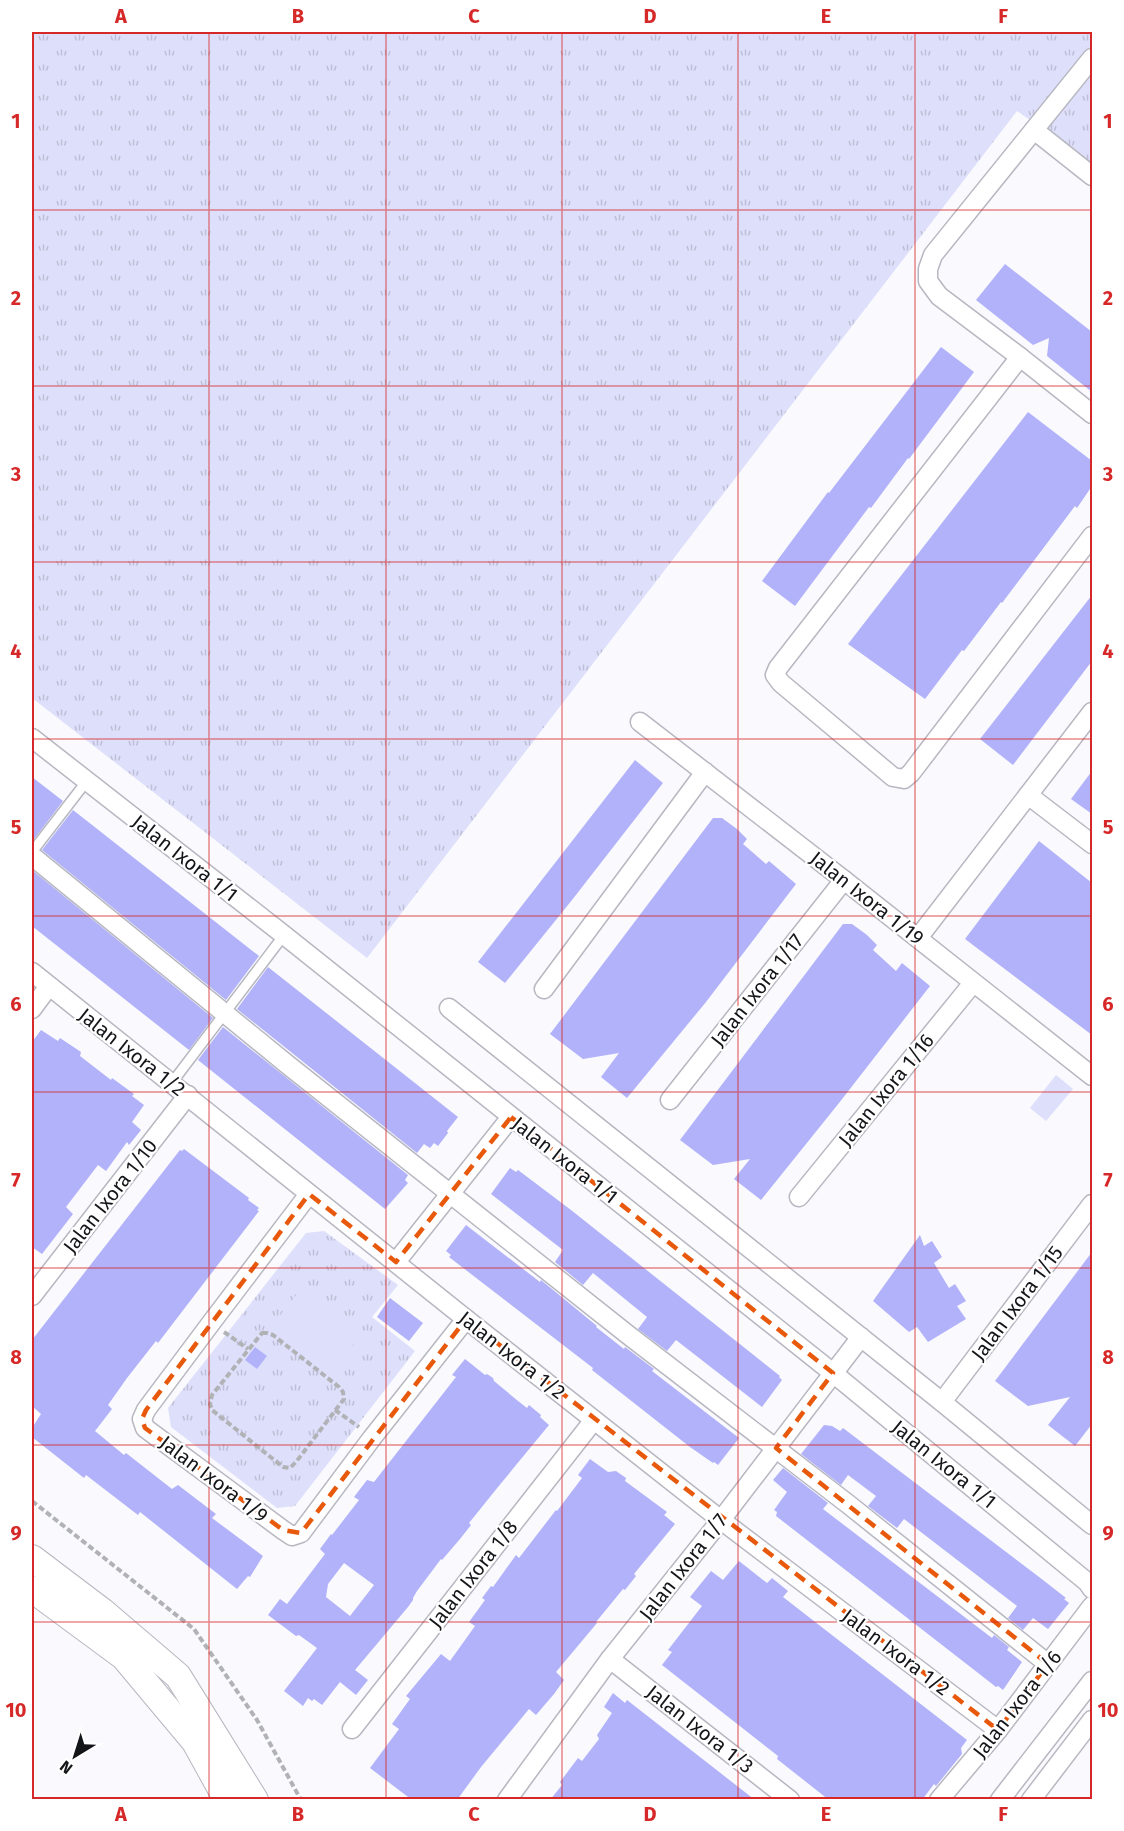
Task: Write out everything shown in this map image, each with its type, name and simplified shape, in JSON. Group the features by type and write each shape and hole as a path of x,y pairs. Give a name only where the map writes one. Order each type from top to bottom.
{"main road":[{"path":"32,1558 102,1611 178,1676 255,1800"},
{"path":"32,1589 124,1657 195,1742 228,1800"}],"street":[{"path":"1092,58 933,255 928,269 928,281 939,296 1092,414"},
{"path":"1034,130 1092,176"},
{"path":"1020,357 778,668 776,675 781,683 893,777 904,779 911,773 1092,536"},
{"path":"918,938 1092,712"},
{"name":"Jalan Ixora 1/19","path":"640,722 1092,1076"},
{"name":"Jalan Ixora 1/1","path":"32,738 284,935 833,1373 1087,1582 1092,1589"},
{"path":"544,988 705,772"},
{"path":"1028,795 1092,844"},
{"path":"32,854 224,1014 1048,1664"},
{"name":"Jalan Ixora 1/17","path":"670,1100 844,880"},
{"name":"Jalan Ixora 1/2","path":"32,972 721,1520 998,1730"},
{"name":"Jalan Ixora 1/16","path":"799,1197 973,983"},
{"path":"32,1009 49,986"},
{"path":"449,1008 942,1402 1092,1525"},
{"name":"Jalan Ixora 1/10","path":"32,1296 188,1095"},
{"path":"396,1263 511,1117"},
{"name":"Jalan Ixora 1/9","path":"309,1194 146,1410 142,1419 145,1428 283,1530 292,1536 301,1533 466,1319"},
{"name":"Jalan Ixora 1/15","path":"942,1402 1092,1204"},
{"name":"Jalan Ixora 1/7","path":"507,1800 610,1659 721,1520 861,1338"},
{"name":"Jalan Ixora 1/8","path":"352,1729 594,1420"},
{"name":"Jalan Ixora 1/6","path":"939,1800 998,1730 1092,1606"},
{"name":"Jalan Ixora 1/3","path":"610,1659 790,1800"},
{"path":"1000,1800 1092,1681"},
{"path":"1030,1800 1092,1720"}],"lane":[{"path":"32,854 86,782"},
{"path":"171,1084 284,935"}],"path":[{"path":"211,1323 248,1349"},
{"path":"262,1333 267,1333 273,1335 339,1387 344,1399 335,1410 290,1468 283,1467 212,1410 210,1404 212,1395 248,1349 262,1333"},
{"path":"335,1410 372,1438"},
{"path":"32,1501 194,1629 257,1720 301,1800"}],"highlighted area":[{"path":"511,1117 833,1373 776,1448 1048,1664 998,1730 466,1319 301,1533 283,1530 145,1428 142,1419 146,1410 309,1194 396,1262"}],"green space":[{"path":"32,32 1092,32 1092,164 1017,111 367,958 32,698"},
{"path":"1056,1075 1073,1089 1046,1121 1030,1108"},
{"path":"324,1231 398,1285 372,1317 415,1351 295,1506 277,1508 171,1427 168,1408 306,1233"},
{"path":"301,1289 360,1336 333,1370 274,1323"}],"building":[{"path":"1005,264 1092,332 1092,392 1047,356 1049,338 1033,345 976,300"},
{"path":"941,347 974,372 795,606 762,581"},
{"path":"1028,412 1092,461 1092,486 925,699 848,644"},
{"path":"1092,595 1092,661 1013,765 980,739"},
{"path":"635,760 663,783 505,983 478,962"},
{"path":"1092,771 1092,814 1071,799"},
{"path":"32,777 63,801 32,842"},
{"path":"73,810 259,956 226,1000 42,850"},
{"path":"713,818 722,818 737,829 747,839 743,844 766,864 769,861 796,884 706,1002 627,1098 601,1077 619,1053 583,1059 550,1034"},
{"path":"1039,841 1092,883 1092,1035 965,939"},
{"path":"32,870 213,1018 189,1050 32,926"},
{"path":"843,924 852,924 867,935 877,945 873,950 896,971 902,963 930,986 761,1200 734,1179 750,1159 713,1165 680,1140"},
{"path":"268,967 458,1117 438,1146 434,1143 430,1148 424,1144 417,1153 237,1009"},
{"path":"223,1027 408,1175 405,1180 408,1183 385,1209 198,1060"},
{"path":"41,1030 58,1041 60,1038 81,1052 80,1056 134,1094 132,1096 144,1105 132,1122 141,1130 129,1145 127,1142 106,1171 98,1165 66,1207 73,1214 42,1254 32,1247 32,1042"},
{"path":"184,1149 249,1198 248,1200 259,1208 257,1210 259,1211 158,1343 156,1341 127,1378 108,1405 112,1409 95,1431 172,1489 178,1485 216,1514 212,1518 263,1556 250,1577 248,1576 237,1589 140,1512 138,1515 86,1475 84,1478 32,1437 32,1428 41,1414 32,1406 32,1340 180,1150"},
{"path":"510,1168 516,1172 518,1170 571,1210 780,1376 782,1380 762,1407 676,1340 667,1351 638,1329 647,1317 593,1273 583,1285 555,1262 563,1250 491,1194"},
{"path":"466,1225 540,1282 541,1280 596,1327 654,1369 652,1371 739,1438 718,1465 690,1447 592,1370 593,1368 449,1257 451,1255 446,1251"},
{"path":"920,1235 924,1246 932,1241 942,1257 934,1263 949,1288 955,1284 966,1301 957,1306 966,1319 928,1342 917,1327 909,1332 873,1301"},
{"path":"1092,1252 1092,1424 1075,1446 1048,1425 1070,1397 1028,1406 995,1381"},
{"path":"390,1298 423,1323 409,1341 377,1317"},
{"path":"255,1347 267,1356 257,1369 245,1360"},
{"path":"465,1359 485,1375 493,1378 527,1408 529,1405 549,1425 469,1523 471,1525 460,1539 441,1559 408,1607 355,1670 368,1680 356,1695 340,1682 322,1705 308,1698 303,1706 284,1691 317,1648 268,1615 280,1599 287,1604 325,1554 320,1549 359,1500 354,1497 367,1480 374,1482 456,1377 452,1375","holes":["344,1563 374,1585 350,1616 326,1597 328,1584"]},
{"path":"824,1425 832,1426 840,1431 843,1428 1066,1598 1064,1599 1069,1603 1048,1629 1033,1618 1023,1630 1008,1618 1017,1606 904,1519 897,1528 868,1506 876,1496 848,1475 841,1485 801,1454"},
{"path":"590,1459 608,1472 616,1471 626,1478 625,1481 667,1512 664,1515 675,1524 634,1574 636,1576 625,1590 623,1589 556,1672 564,1680 554,1694 536,1715 529,1709 457,1800 412,1800 370,1768 399,1729 392,1724 410,1699 406,1696 441,1654 450,1661 475,1626 469,1622 485,1600 482,1598 491,1586 493,1587 516,1555 519,1558 557,1511 582,1478 578,1475"},
{"path":"783,1468 828,1503 823,1509 992,1638 994,1635 1009,1647 1007,1650 1022,1662 1003,1690 996,1687 776,1516 777,1512 774,1510 787,1492 773,1480"},
{"path":"739,1561 767,1583 772,1578 788,1591 783,1597 967,1740 961,1748 962,1754 922,1800 829,1800 777,1759 778,1756 662,1665 672,1652 668,1650 702,1606 690,1597 711,1571 723,1580"},
{"path":"613,1693 625,1703 627,1700 755,1800 550,1800 578,1758 582,1761 599,1739 597,1735 612,1713 604,1707"}]}
